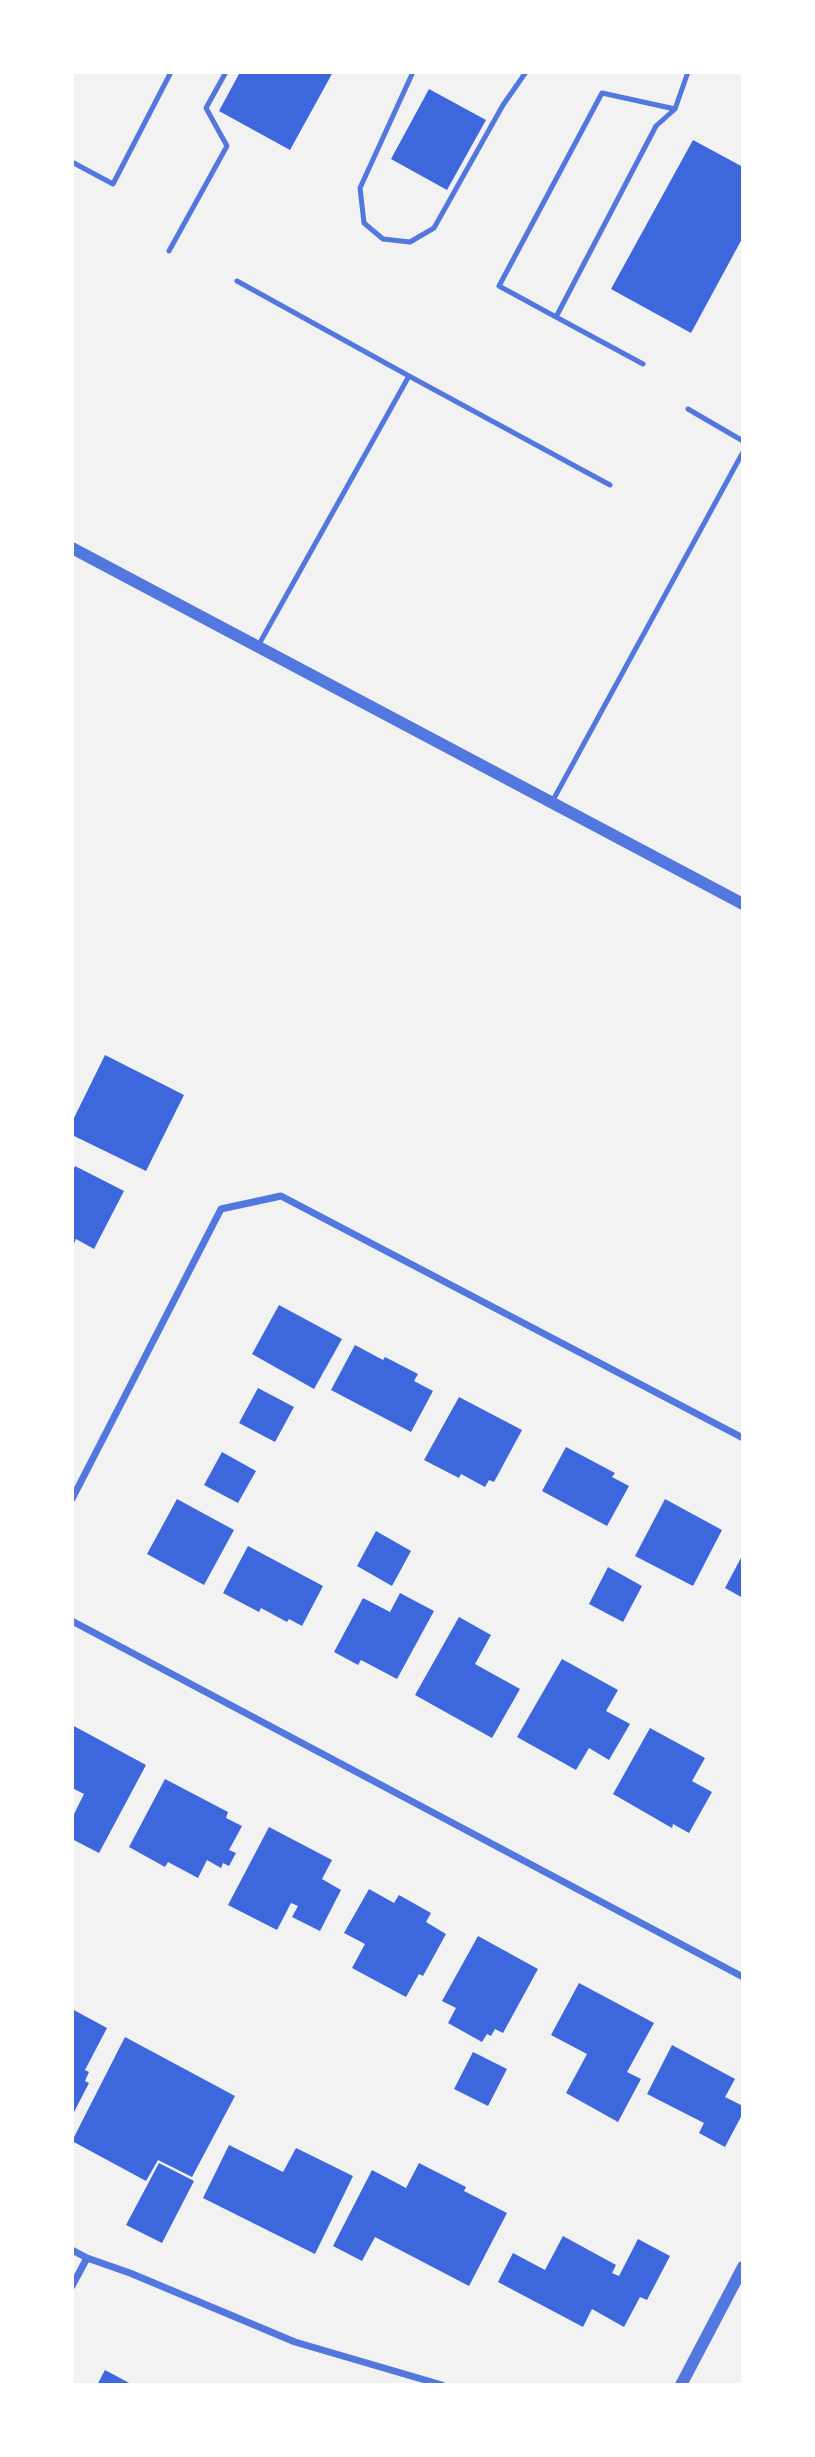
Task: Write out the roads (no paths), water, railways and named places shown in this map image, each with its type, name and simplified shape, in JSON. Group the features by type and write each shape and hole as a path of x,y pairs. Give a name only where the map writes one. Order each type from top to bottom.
{"street":[{"path":"72,548 743,904"},
{"path":"72,1499 221,1209 281,1196 743,1438"},
{"path":"72,1621 743,1977"},
{"path":"72,2250 87,2259 130,2273 295,2342 442,2385"},
{"path":"72,2286 87,2259"},
{"path":"681,2385 743,2267"}],"lane":[{"path":"72,162 113,184 171,72"},
{"path":"169,251 227,146 206,108 226,72"},
{"path":"412,72 360,188 364,223 383,239 410,242 434,228 503,105 526,72"},
{"path":"556,317 656,126 675,109 688,72"},
{"path":"643,364 499,286 602,93 675,109"},
{"path":"237,281 610,485"},
{"path":"258,646 409,376"},
{"path":"688,409 743,441"},
{"path":"552,802 743,452"}]}
